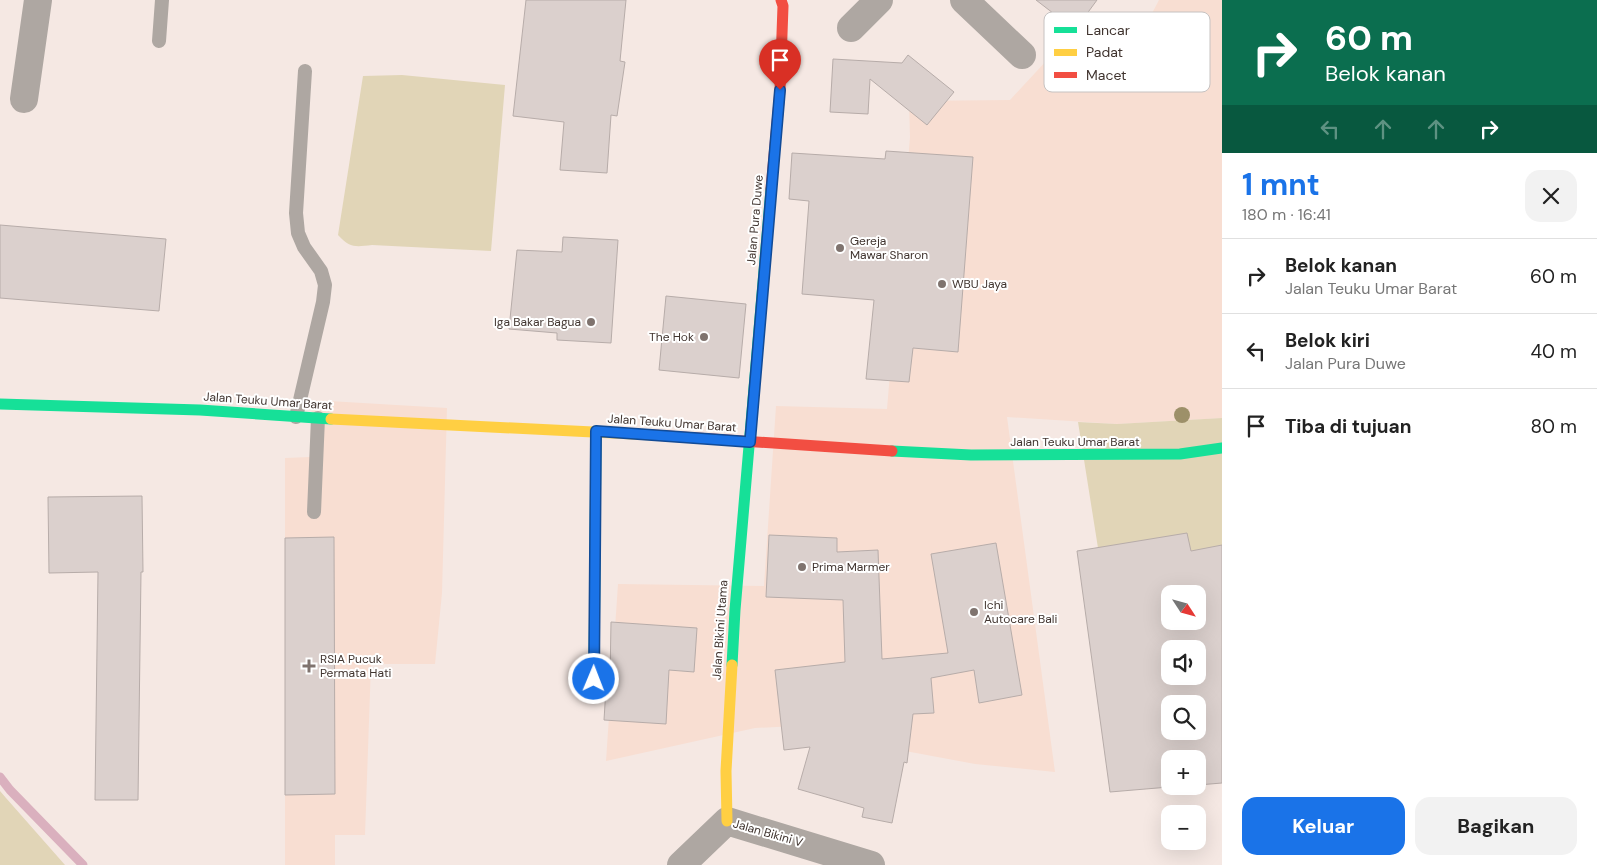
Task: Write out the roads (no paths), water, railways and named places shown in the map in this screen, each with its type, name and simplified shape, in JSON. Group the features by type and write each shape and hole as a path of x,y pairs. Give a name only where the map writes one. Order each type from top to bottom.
{"main road":[{"name":"Jalan Pura Duwe","path":"750,442 780,90 783,6 781,0"},
{"name":"Jalan Teuku Umar Barat","path":"0,404 200,410 296,417 596,431 750,442 1002,456 1180,454 1222,448"},
{"path":"594,679 596,431"},
{"name":"Jalan Bikini Utama","path":"727,820 726,771 734,620 750,442"}],"street":[{"path":"24,99 38,0"},
{"path":"851,28 879,0"},
{"path":"964,0 1022,55"},
{"name":"Jalan Bikini V","path":"681,865 727,820 871,865"}],"lane":[{"path":"159,40 162,0"},
{"path":"296,417 323,302 325,284 321,271 304,247 298,233 296,213 305,71"},
{"path":"314,512 318,418"}],"waterway":[{"path":"0,777 10,790 83,865"}],"place":[{"name":"Gereja Mawar Sharon","path":"840,248"},
{"name":"WBU Jaya","path":"942,284"},
{"name":"Iga Bakar Bagua","path":"591,322"},
{"name":"The Hok","path":"704,337"},
{"name":"Prima Marmer","path":"802,567"},
{"name":"Ichi Autocare Bali","path":"974,612"},
{"name":"RSIA Pucuk Permata Hati","path":"309,666"}]}
